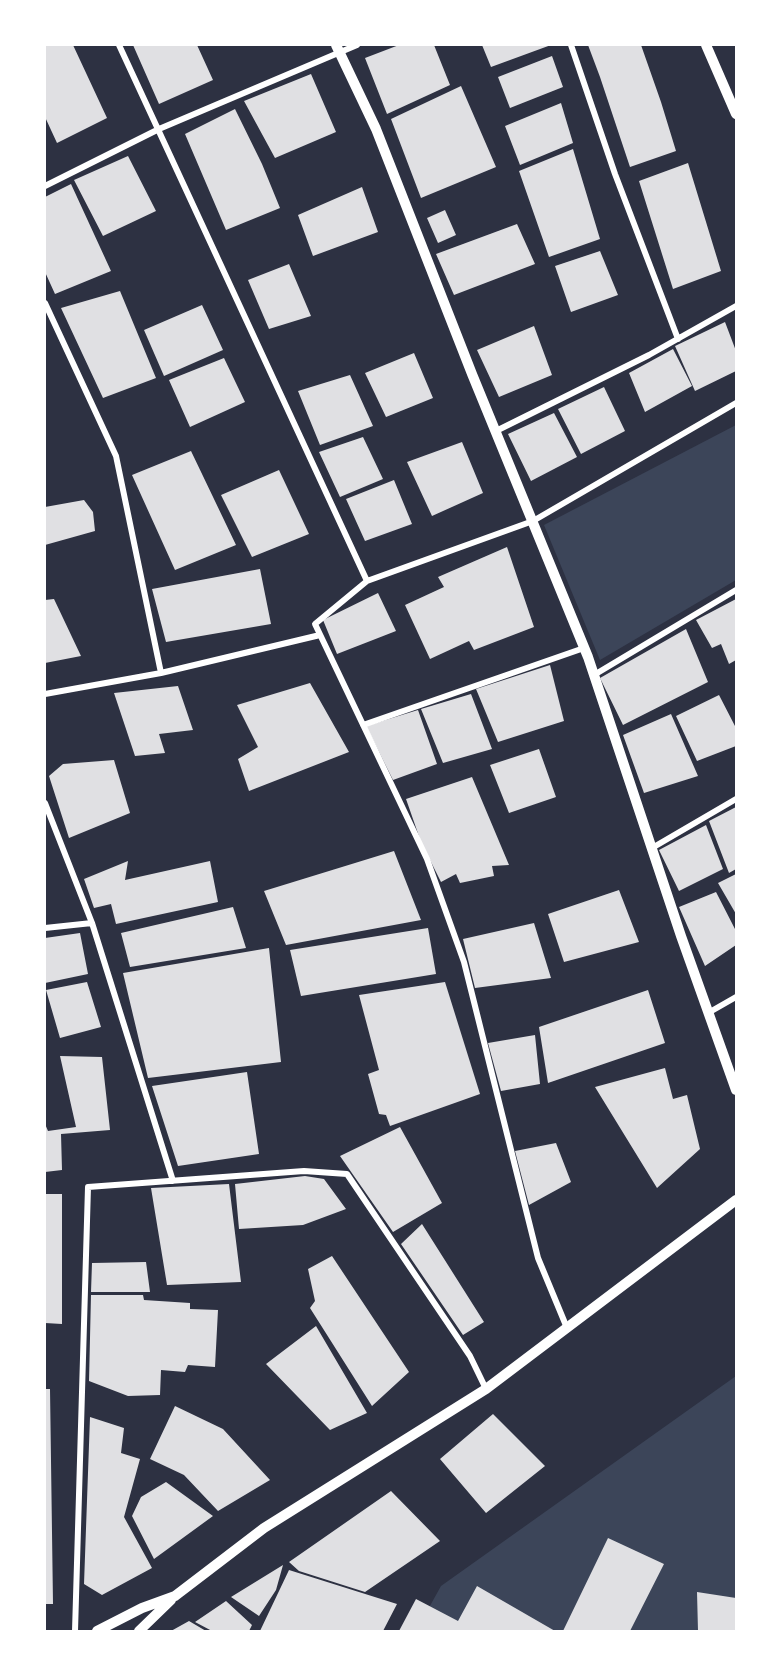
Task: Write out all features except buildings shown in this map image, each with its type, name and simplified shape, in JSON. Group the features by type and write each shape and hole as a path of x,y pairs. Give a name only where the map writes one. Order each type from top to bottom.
{"street":[{"path":"119,45 367,581"},
{"path":"45,186 159,129 338,49 357,45"},
{"path":"572,45 615,174 678,339"},
{"path":"706,45 736,114"},
{"path":"338,49 376,129 584,648 681,936 736,1090"},
{"path":"45,303 116,456 161,673"},
{"path":"496,431 649,355 736,306"},
{"path":"567,1328 538,1258 464,962 427,859 315,624 367,581 533,521 736,403"},
{"path":"594,675 736,590"},
{"path":"45,694 161,673 320,635"},
{"path":"363,725 584,648"},
{"path":"652,848 736,799"},
{"path":"45,803 92,923 173,1181"},
{"path":"45,928 92,923"},
{"path":"708,1013 736,997"},
{"path":"75,1631 88,1187 304,1171 347,1174 470,1356 486,1389"},
{"path":"139,1631 175,1596 264,1528 486,1389 736,1200"},
{"path":"97,1631 132,1613 175,1596"}],"shaded area":[{"path":"736,425 736,580 600,660 544,525"},
{"path":"736,1376 736,1631 416,1631 441,1586"}]}
